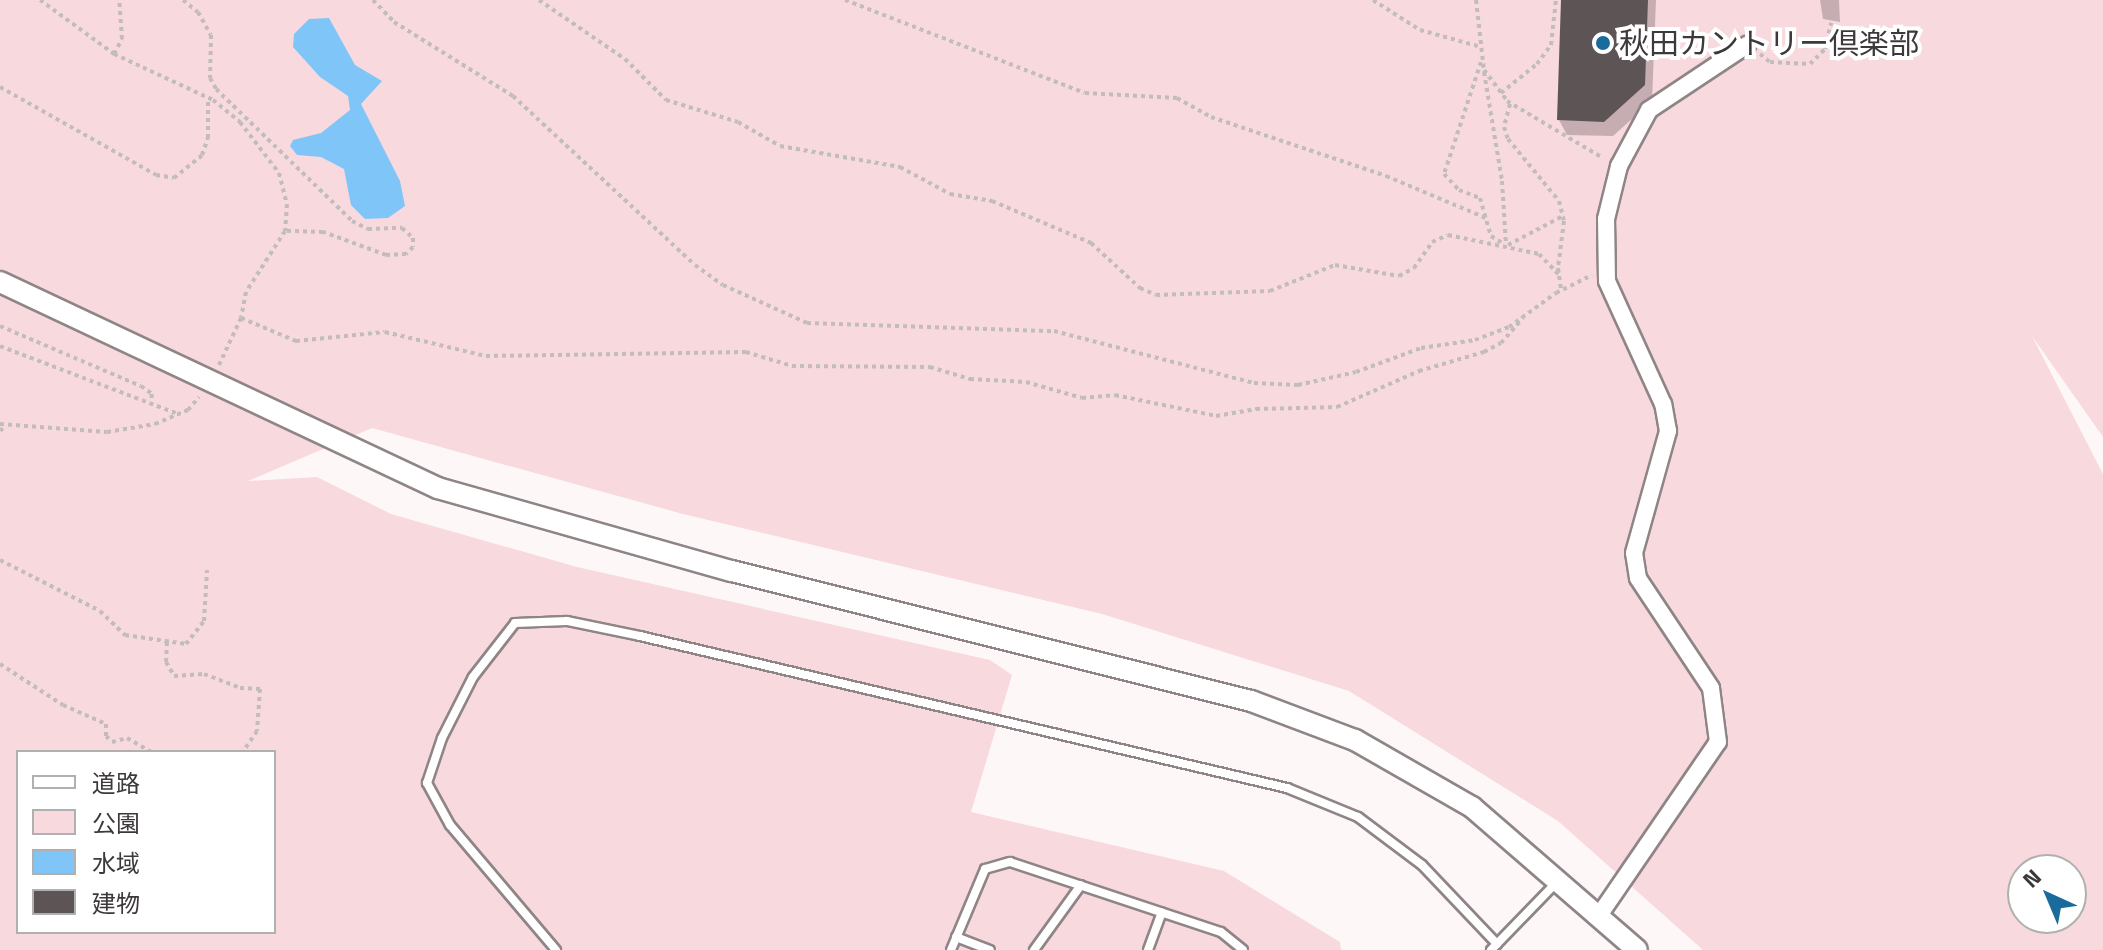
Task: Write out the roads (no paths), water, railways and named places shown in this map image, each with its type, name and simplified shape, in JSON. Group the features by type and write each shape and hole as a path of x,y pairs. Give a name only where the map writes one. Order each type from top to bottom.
{"street":[{"path":"1598,917 1718,742 1711,688 1638,578 1634,553 1668,431 1663,404 1607,281 1606,219 1619,166 1649,110 1747,45"},
{"path":"0,282 438,488 718,567 1251,701 1355,740 1472,807 1637,950"}],"lane":[{"path":"556,950 450,825 427,783 442,738 473,677 515,623 567,621 640,636 1287,788 1358,817 1422,865 1494,947 1557,882"},
{"path":"951,950 985,869 1010,862 1221,932 1243,950"},
{"path":"1034,950 1081,885"},
{"path":"1148,950 1162,912"},
{"path":"956,937 990,950"}],"water":[{"path":"329,18 355,65 382,81 361,104 400,181 405,206 388,218 365,219 351,205 344,169 321,157 297,155 290,146 293,140 321,133 350,110 348,96 320,77 293,47 294,34 309,19"}],"place":[{"name":"秋田カントリー倶楽部","path":"1603,43"}]}
